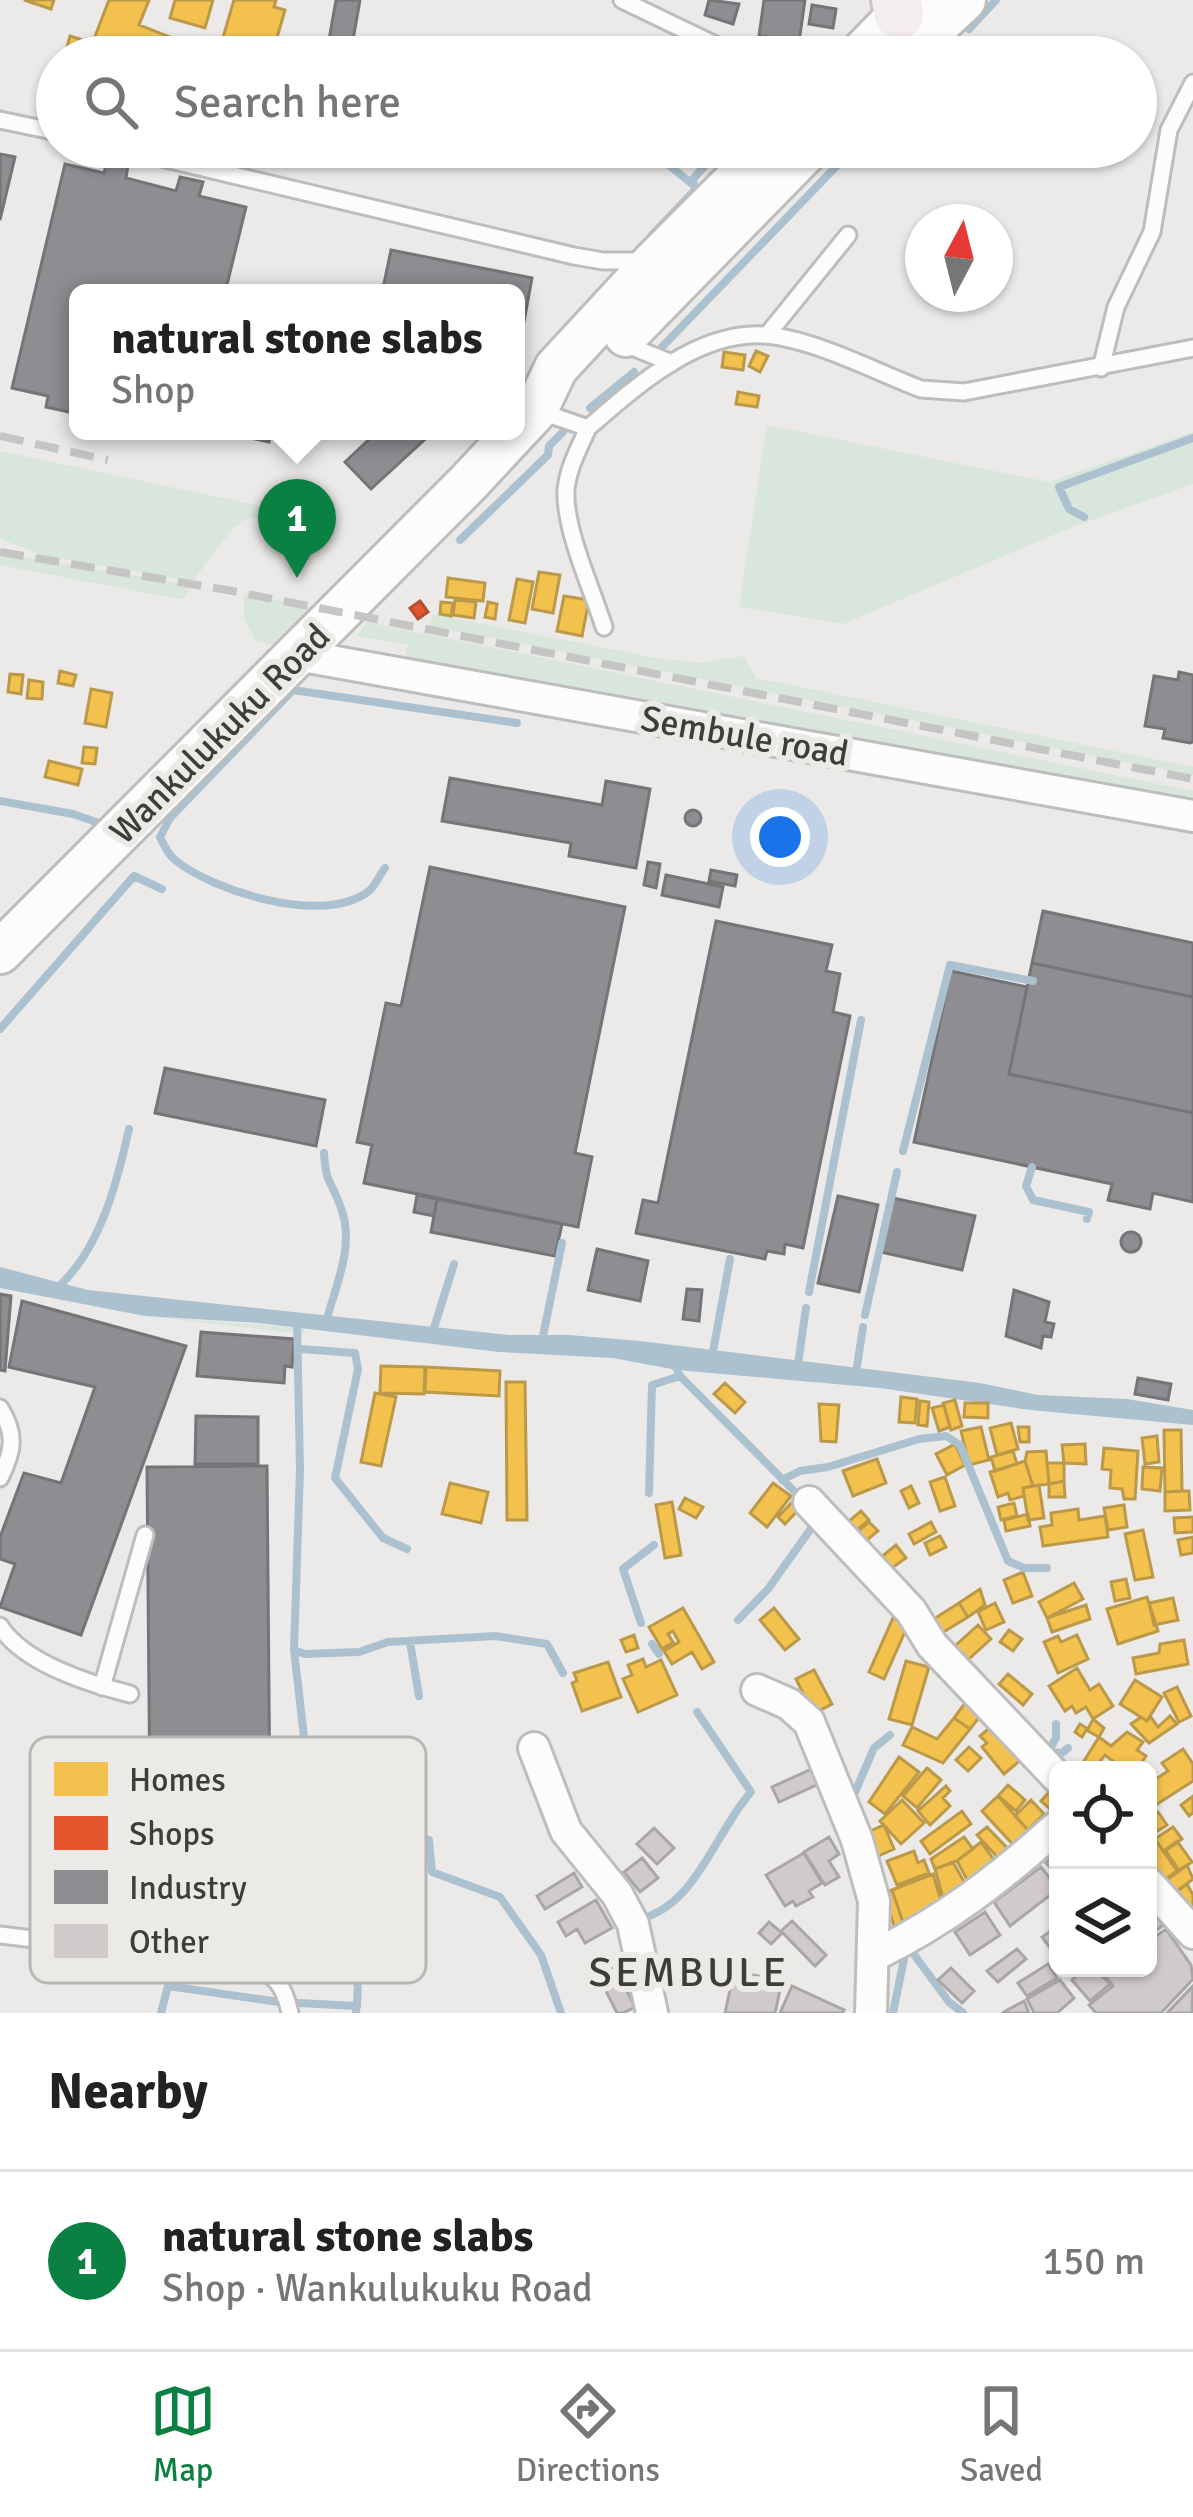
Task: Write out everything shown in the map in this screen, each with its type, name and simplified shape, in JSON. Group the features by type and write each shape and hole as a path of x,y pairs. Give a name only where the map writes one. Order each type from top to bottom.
{"main road":[{"path":"903,18 964,0"},
{"name":"Wankulukuku Road","path":"536,410 556,368 748,168"},
{"name":"Wankulukuku Road","path":"525,421 578,387 789,168"},
{"name":"Wankulukuku Road","path":"0,952 507,440"}],"street":[{"name":"Sembule road","path":"297,655 1193,816"},
{"path":"809,1502 911,1611 932,1645 1049,1768"},
{"path":"757,1690 798,1711 816,1736 869,1876 874,1954 871,2013"},
{"path":"534,1748 566,1832 617,1894 633,1924 652,2013"},
{"path":"874,1954 930,1928 1049,1834"},
{"path":"1157,1893 1193,1933"}],"lane":[{"path":"622,0 698,36"},
{"path":"1101,368 1116,307 1152,232 1169,130 1193,83"},
{"path":"0,120 36,128"},
{"path":"203,168 574,256 655,261"},
{"path":"767,335 848,235"},
{"path":"604,627 568,512 571,466 588,428 672,363 714,342 767,335 922,389 944,392 1101,368 1193,348"},
{"path":"618,343 672,363"},
{"path":"536,410 588,428"},
{"path":"0,1408 13,1428 12,1453 0,1478"},
{"path":"102,1687 145,1535"},
{"path":"2,1635 49,1664 130,1694"},
{"path":"0,1935 30,1939"}],"shaded area":[{"path":"767,425 1049,482 1193,432 1193,484 1070,528 843,624 739,607"},
{"path":"0,451 285,511 233,528 193,581 46,556 0,539"},
{"path":"0,553 191,587 184,599 168,597 0,565"},
{"path":"244,594 353,615 281,647 255,640 244,618"},
{"path":"432,614 656,658 700,663 744,656 756,678 1193,767 1193,775 431,626"},
{"path":"367,622 1193,791 1193,806 401,668 408,645 357,636"},
{"path":"145,1316 304,1328 304,1334"}],"water":[{"path":"0,1267 88,1290 509,1335 640,1341 980,1383 1038,1395 1127,1399 1193,1410 1193,1425 1030,1410 880,1388 677,1370 613,1358 499,1352 259,1323 145,1316 0,1288"}],"building: Homes":[{"path":"24,0 54,0 51,9"},
{"path":"109,0 149,0 139,25 167,36 95,36"},
{"path":"175,0 213,0 205,28 170,18"},
{"path":"234,0 276,0 274,7 285,10 277,36 223,36"},
{"path":"756,351 768,356 760,372 749,366"},
{"path":"724,352 745,355 743,370 722,367"},
{"path":"738,392 759,396 757,407 736,404"},
{"path":"539,572 560,575 553,613 532,609"},
{"path":"448,578 485,583 483,601 446,597"},
{"path":"517,579 533,582 525,623 509,620"},
{"path":"564,596 589,600 582,636 557,631"},
{"path":"455,600 476,602 474,618 453,615"},
{"path":"441,602 453,603 451,616 440,614"},
{"path":"488,602 497,604 495,619 485,617"},
{"path":"60,671 76,675 73,686 58,683"},
{"path":"10,674 23,675 21,694 8,692"},
{"path":"29,680 43,682 42,699 27,698"},
{"path":"91,689 112,693 106,727 85,723"},
{"path":"84,747 97,748 95,764 82,763"},
{"path":"49,761 82,769 78,785 45,777"},
{"path":"381,1366 425,1367 424,1394 380,1393"},
{"path":"426,1367 500,1371 499,1396 425,1392"},
{"path":"506,1382 525,1382 527,1520 507,1520"},
{"path":"725,1383 745,1402 735,1413 714,1394"},
{"path":"375,1393 396,1397 381,1466 361,1462"},
{"path":"901,1397 917,1399 915,1423 899,1422"},
{"path":"955,1400 962,1426 951,1430 943,1403"},
{"path":"920,1401 929,1402 927,1426 918,1425"},
{"path":"965,1403 988,1403 988,1418 964,1417"},
{"path":"819,1404 839,1405 836,1442 821,1441"},
{"path":"944,1405 950,1427 939,1431 932,1408"},
{"path":"1011,1423 1018,1449 997,1455 990,1428"},
{"path":"981,1427 989,1460 969,1465 961,1431"},
{"path":"1018,1427 1029,1427 1029,1442 1020,1442"},
{"path":"1164,1430 1181,1430 1182,1491 1165,1492"},
{"path":"1157,1436 1159,1462 1145,1464 1142,1438"},
{"path":"955,1444 965,1465 947,1475 936,1454"},
{"path":"1085,1444 1086,1464 1064,1463 1062,1445"},
{"path":"1104,1448 1138,1451 1135,1499 1124,1499 1122,1489 1110,1488 1111,1470 1102,1469"},
{"path":"1013,1451 1017,1464 995,1471 991,1457"},
{"path":"1046,1451 1049,1484 1033,1486 1027,1452"},
{"path":"877,1459 886,1483 853,1496 843,1471"},
{"path":"1025,1461 1033,1486 1023,1488 1024,1496 1010,1500 1008,1493 998,1497 990,1472"},
{"path":"1047,1463 1064,1463 1064,1481 1049,1484"},
{"path":"1143,1467 1162,1468 1160,1491 1142,1489"},
{"path":"945,1477 955,1506 940,1511 930,1482"},
{"path":"1064,1481 1065,1497 1049,1497 1049,1484"},
{"path":"450,1483 488,1492 481,1523 442,1514"},
{"path":"773,1483 791,1496 767,1527 750,1513"},
{"path":"1039,1485 1044,1518 1028,1520 1023,1488"},
{"path":"911,1486 919,1503 909,1508 901,1491"},
{"path":"1189,1491 1190,1510 1165,1511 1165,1492"},
{"path":"797,1497 804,1504 785,1524 778,1517"},
{"path":"685,1498 703,1507 696,1518 679,1509"},
{"path":"672,1502 681,1555 665,1558 656,1505"},
{"path":"1014,1503 1017,1516 1001,1520 998,1507"},
{"path":"1124,1505 1127,1527 1108,1530 1104,1508"},
{"path":"1078,1509 1079,1520 1105,1516 1108,1537 1043,1546 1040,1527 1052,1525 1051,1513"},
{"path":"861,1511 869,1520 850,1536 842,1527"},
{"path":"1028,1514 1030,1526 1006,1531 1004,1520"},
{"path":"1193,1517 1193,1532 1175,1533 1174,1518"},
{"path":"869,1522 878,1531 861,1545 852,1536"},
{"path":"931,1522 936,1532 914,1544 909,1534"},
{"path":"1143,1530 1153,1577 1135,1580 1125,1534"},
{"path":"940,1536 946,1547 930,1555 925,1543"},
{"path":"1193,1537 1193,1553 1181,1555 1178,1540"},
{"path":"896,1545 906,1558 889,1570 880,1558"},
{"path":"1023,1572 1032,1596 1013,1603 1004,1580"},
{"path":"1126,1579 1130,1598 1115,1601 1111,1582"},
{"path":"1074,1583 1083,1599 1047,1618 1039,1602"},
{"path":"980,1589 985,1605 968,1617 959,1603"},
{"path":"1147,1597 1158,1631 1118,1644 1107,1609"},
{"path":"1173,1598 1178,1620 1154,1625 1149,1603"},
{"path":"959,1603 968,1617 937,1636 929,1622"},
{"path":"995,1603 1004,1622 986,1630 978,1612"},
{"path":"1086,1605 1090,1619 1052,1632 1047,1618"},
{"path":"683,1608 714,1662 702,1669 692,1652 672,1664 664,1651 679,1642 673,1631 668,1634 673,1642 662,1649 649,1627"},
{"path":"774,1608 799,1639 785,1650 760,1620"},
{"path":"893,1618 908,1625 884,1679 869,1672"},
{"path":"978,1625 991,1639 959,1668 946,1654"},
{"path":"1009,1630 1022,1639 1013,1651 1000,1642"},
{"path":"634,1635 638,1648 626,1652 621,1640"},
{"path":"1077,1635 1088,1659 1058,1673 1044,1642"},
{"path":"1184,1640 1188,1664 1136,1674 1133,1658 1159,1653 1160,1644"},
{"path":"643,1659 646,1667 661,1660 677,1695 638,1712 623,1679 632,1675 628,1665"},
{"path":"906,1661 929,1667 912,1725 889,1719"},
{"path":"608,1662 621,1697 582,1711 572,1683 577,1681 574,1673"},
{"path":"1077,1668 1090,1690 1099,1684 1113,1706 1093,1719 1086,1707 1076,1713 1072,1706 1065,1711 1049,1686"},
{"path":"814,1670 832,1704 813,1714 796,1679"},
{"path":"1008,1674 1032,1694 1023,1705 999,1684"},
{"path":"1135,1680 1162,1697 1147,1721 1120,1704"},
{"path":"1177,1687 1191,1716 1179,1722 1164,1693"},
{"path":"965,1703 981,1715 970,1729 954,1718"},
{"path":"1150,1716 1158,1727 1170,1716 1177,1724 1149,1743 1131,1724"},
{"path":"954,1718 970,1729 943,1763 903,1745 912,1727 937,1739"},
{"path":"1093,1719 1104,1728 1099,1737 1086,1730 1082,1737 1075,1732 1080,1724 1088,1729"},
{"path":"995,1723 1023,1758 1004,1774 982,1747 987,1743 980,1736"},
{"path":"1127,1732 1143,1742 1137,1750 1146,1756 1143,1761 1113,1761 1105,1755 1100,1761 1084,1761 1099,1737 1111,1746"},
{"path":"969,1747 981,1758 968,1771 956,1760"},
{"path":"1183,1749 1193,1764 1193,1781 1157,1804 1157,1778 1168,1771 1162,1763"},
{"path":"899,1757 919,1772 885,1814 869,1802"},
{"path":"927,1768 941,1780 917,1808 903,1796"},
{"path":"1008,1785 1025,1800 1016,1811 998,1796"},
{"path":"946,1786 950,1791 943,1798 950,1806 930,1825 918,1811"},
{"path":"998,1796 1034,1837 1019,1851 982,1811"},
{"path":"1193,1796 1193,1813 1189,1816 1181,1805"},
{"path":"902,1800 924,1823 901,1844 880,1821"},
{"path":"1031,1800 1044,1814 1028,1830 1015,1816"},
{"path":"962,1811 971,1824 930,1854 921,1841"},
{"path":"1157,1813 1167,1825 1157,1831"},
{"path":"884,1825 894,1849 878,1856 868,1832"},
{"path":"987,1827 1013,1854 1001,1861 977,1835"},
{"path":"1173,1827 1182,1839 1164,1852 1157,1838"},
{"path":"964,1837 973,1849 935,1869 931,1859"},
{"path":"1177,1841 1192,1862 1179,1870 1165,1850"},
{"path":"981,1842 1000,1868 970,1885 957,1861"},
{"path":"1157,1842 1177,1871 1161,1882 1157,1876"},
{"path":"914,1851 929,1873 897,1885 887,1861"},
{"path":"953,1862 967,1887 943,1898 935,1869"},
{"path":"1187,1865 1193,1879 1172,1895 1163,1883"},
{"path":"933,1874 943,1908 907,1934 892,1890"},
{"path":"1187,1884 1193,1895 1193,1914 1172,1895"},
{"path":"892,1890 907,1934 898,1937 883,1893"}],"building: Shops":[{"path":"420,601 428,612 418,619 410,608"}],"building: Industry":[{"path":"336,0 360,0 354,36 330,36"},
{"path":"709,0 739,4 733,24 705,15"},
{"path":"764,0 805,0 800,36 759,36"},
{"path":"812,5 836,9 833,28 809,24"},
{"path":"0,154 15,157 0,220"},
{"path":"64,168 104,173 105,168 128,168 126,178 176,191 180,177 203,182 199,196 246,207 227,284 69,284 69,412 46,407 48,396 12,388"},
{"path":"391,250 532,278 525,316 525,284 384,284"},
{"path":"368,440 424,440 371,489 345,462"},
{"path":"1179,672 1193,675 1190,743 1163,738 1165,729 1145,726 1154,676 1178,680"},
{"path":"450,778 602,805 606,781 650,789 636,868 569,856 571,843 442,821"},
{"path":"693,810 701,818 693,826 685,818"},
{"path":"648,862 660,864 656,888 644,885"},
{"path":"430,867 625,907 575,1153 592,1157 578,1227 364,1183 372,1145 357,1142 386,1003 401,1006"},
{"path":"711,870 737,875 735,886 709,881"},
{"path":"666,875 723,887 719,907 662,895"},
{"path":"1043,911 1193,943 1193,997 1032,963"},
{"path":"716,921 832,945 826,971 840,974 833,1012 850,1016 803,1248 785,1244 784,1254 767,1251 765,1259 636,1233 643,1200 658,1203"},
{"path":"1032,963 1193,997 1193,1113 1009,1074"},
{"path":"951,971 1027,987 1009,1074 1193,1113 1193,1202 1153,1193 1150,1209 1108,1200 1112,1184 914,1142"},
{"path":"165,1068 325,1100 316,1146 155,1113"},
{"path":"417,1195 437,1199 434,1216 414,1212"},
{"path":"838,1196 878,1205 859,1292 818,1283"},
{"path":"893,1198 975,1216 962,1270 881,1252"},
{"path":"437,1199 562,1224 555,1256 431,1232"},
{"path":"1131,1232 1141,1242 1131,1252 1121,1242"},
{"path":"597,1249 648,1261 640,1301 588,1290"},
{"path":"687,1289 702,1290 699,1321 683,1319"},
{"path":"1014,1290 1049,1302 1045,1322 1054,1324 1051,1337 1043,1336 1041,1348 1006,1336"},
{"path":"0,1294 11,1296 5,1371 0,1370"},
{"path":"22,1301 186,1346 81,1635 0,1607 15,1564 0,1559 0,1537 24,1473 61,1483 95,1387 9,1367"},
{"path":"201,1332 294,1339 292,1367 285,1366 284,1383 197,1376"},
{"path":"1138,1378 1171,1384 1168,1400 1135,1394"},
{"path":"196,1416 258,1417 258,1464 195,1464"},
{"path":"267,1466 269,1737 149,1737 147,1467"}],"building: Other":[{"path":"814,1768 821,1783 779,1802 772,1787"},
{"path":"654,1828 674,1848 657,1864 637,1844"},
{"path":"829,1837 839,1854 829,1861 839,1877 825,1885 804,1852"},
{"path":"804,1853 822,1883 809,1891 813,1897 785,1906 766,1875"},
{"path":"642,1858 658,1878 640,1892 624,1872"},
{"path":"1041,1867 1049,1877 1049,1896 1010,1926 994,1902"},
{"path":"574,1873 582,1887 545,1909 537,1896"},
{"path":"596,1900 612,1928 585,1943 577,1929 566,1936 558,1922"},
{"path":"985,1912 1000,1935 970,1955 955,1932"},
{"path":"792,1921 826,1955 815,1966 781,1931"},
{"path":"769,1922 782,1933 771,1944 759,1933"},
{"path":"1166,1929 1191,1965 1193,1979 1161,2013 1096,2013 1089,2005 1113,1986 1106,1977 1157,1977 1157,1936"},
{"path":"1017,1949 1026,1959 998,1982 987,1971"},
{"path":"1048,1964 1049,1977 1057,1978 1027,1996 1018,1983"},
{"path":"615,1967 635,2007 623,2013 617,2013 598,1975"},
{"path":"951,1968 974,1991 962,2003 938,1980"},
{"path":"734,1971 782,1981 775,2013 725,2013"},
{"path":"1103,1977 1110,1984 1090,2001 1072,1980"},
{"path":"1060,1980 1074,1998 1057,2013 1034,2013 1027,1999"},
{"path":"792,1986 844,2010 780,2013"},
{"path":"1193,1986 1192,2013 1167,2013"},
{"path":"1024,2001 1029,2013 1002,2013"}],"waterway":[{"path":"969,29 996,0"},
{"path":"673,168 692,184"},
{"path":"654,240 651,236 695,190 693,179 703,168"},
{"path":"662,347 835,168"},
{"path":"590,408 634,372"},
{"path":"460,540 548,455 549,446 563,432"},
{"path":"1084,517 1069,509 1059,487 1193,438"},
{"path":"385,868 369,891 349,901 298,905 242,893 193,872 168,853 160,837 170,818 293,690 517,723"},
{"path":"0,801 105,825"},
{"path":"0,1029 134,876 162,889"},
{"path":"903,1151 950,965 1033,981"},
{"path":"809,1292 861,1020"},
{"path":"57,1288 96,1235 129,1129"},
{"path":"324,1153 346,1236 326,1322"},
{"path":"1032,1167 1026,1186 1033,1200 1089,1212 1087,1219"},
{"path":"865,1315 897,1172"},
{"path":"542,1341 562,1243"},
{"path":"712,1357 730,1259"},
{"path":"433,1331 454,1264"},
{"path":"797,1371 806,1308"},
{"path":"297,1321 300,1469 294,1650 304,1737"},
{"path":"856,1373 863,1327"},
{"path":"300,1349 355,1353 358,1369 335,1478 383,1538 407,1549"},
{"path":"674,1363 680,1376 803,1500"},
{"path":"649,1493 652,1385 680,1376"},
{"path":"782,1480 919,1439 946,1436 960,1445 1008,1561 1024,1568 1047,1568"},
{"path":"738,1620 768,1589 815,1523"},
{"path":"641,1623 623,1569 654,1545"},
{"path":"294,1650 305,1654 359,1652 388,1642 495,1636 547,1644 563,1673"},
{"path":"410,1642 419,1696"},
{"path":"652,1644 659,1654"},
{"path":"646,1925 646,1917 664,1909 693,1880 751,1792 697,1712"},
{"path":"1046,1756 1056,1738 1056,1724"},
{"path":"852,1799 874,1748 890,1735"},
{"path":"1048,1752 1062,1753 1068,1748"},
{"path":"426,1839 432,1872 500,1897 541,1955 561,2013"},
{"path":"893,2013 910,1949 949,2002 963,2013"},
{"path":"356,2013 358,1983"},
{"path":"161,2013 168,1986 279,2002 357,2006"}],"railway":[{"path":"0,436 108,460"},
{"path":"0,552 227,590 1193,779"}],"place":[{"name":"natural stone slabs","path":"297,578"}],"district":[{"name":"SEMBULE","path":"689,1971"}]}
